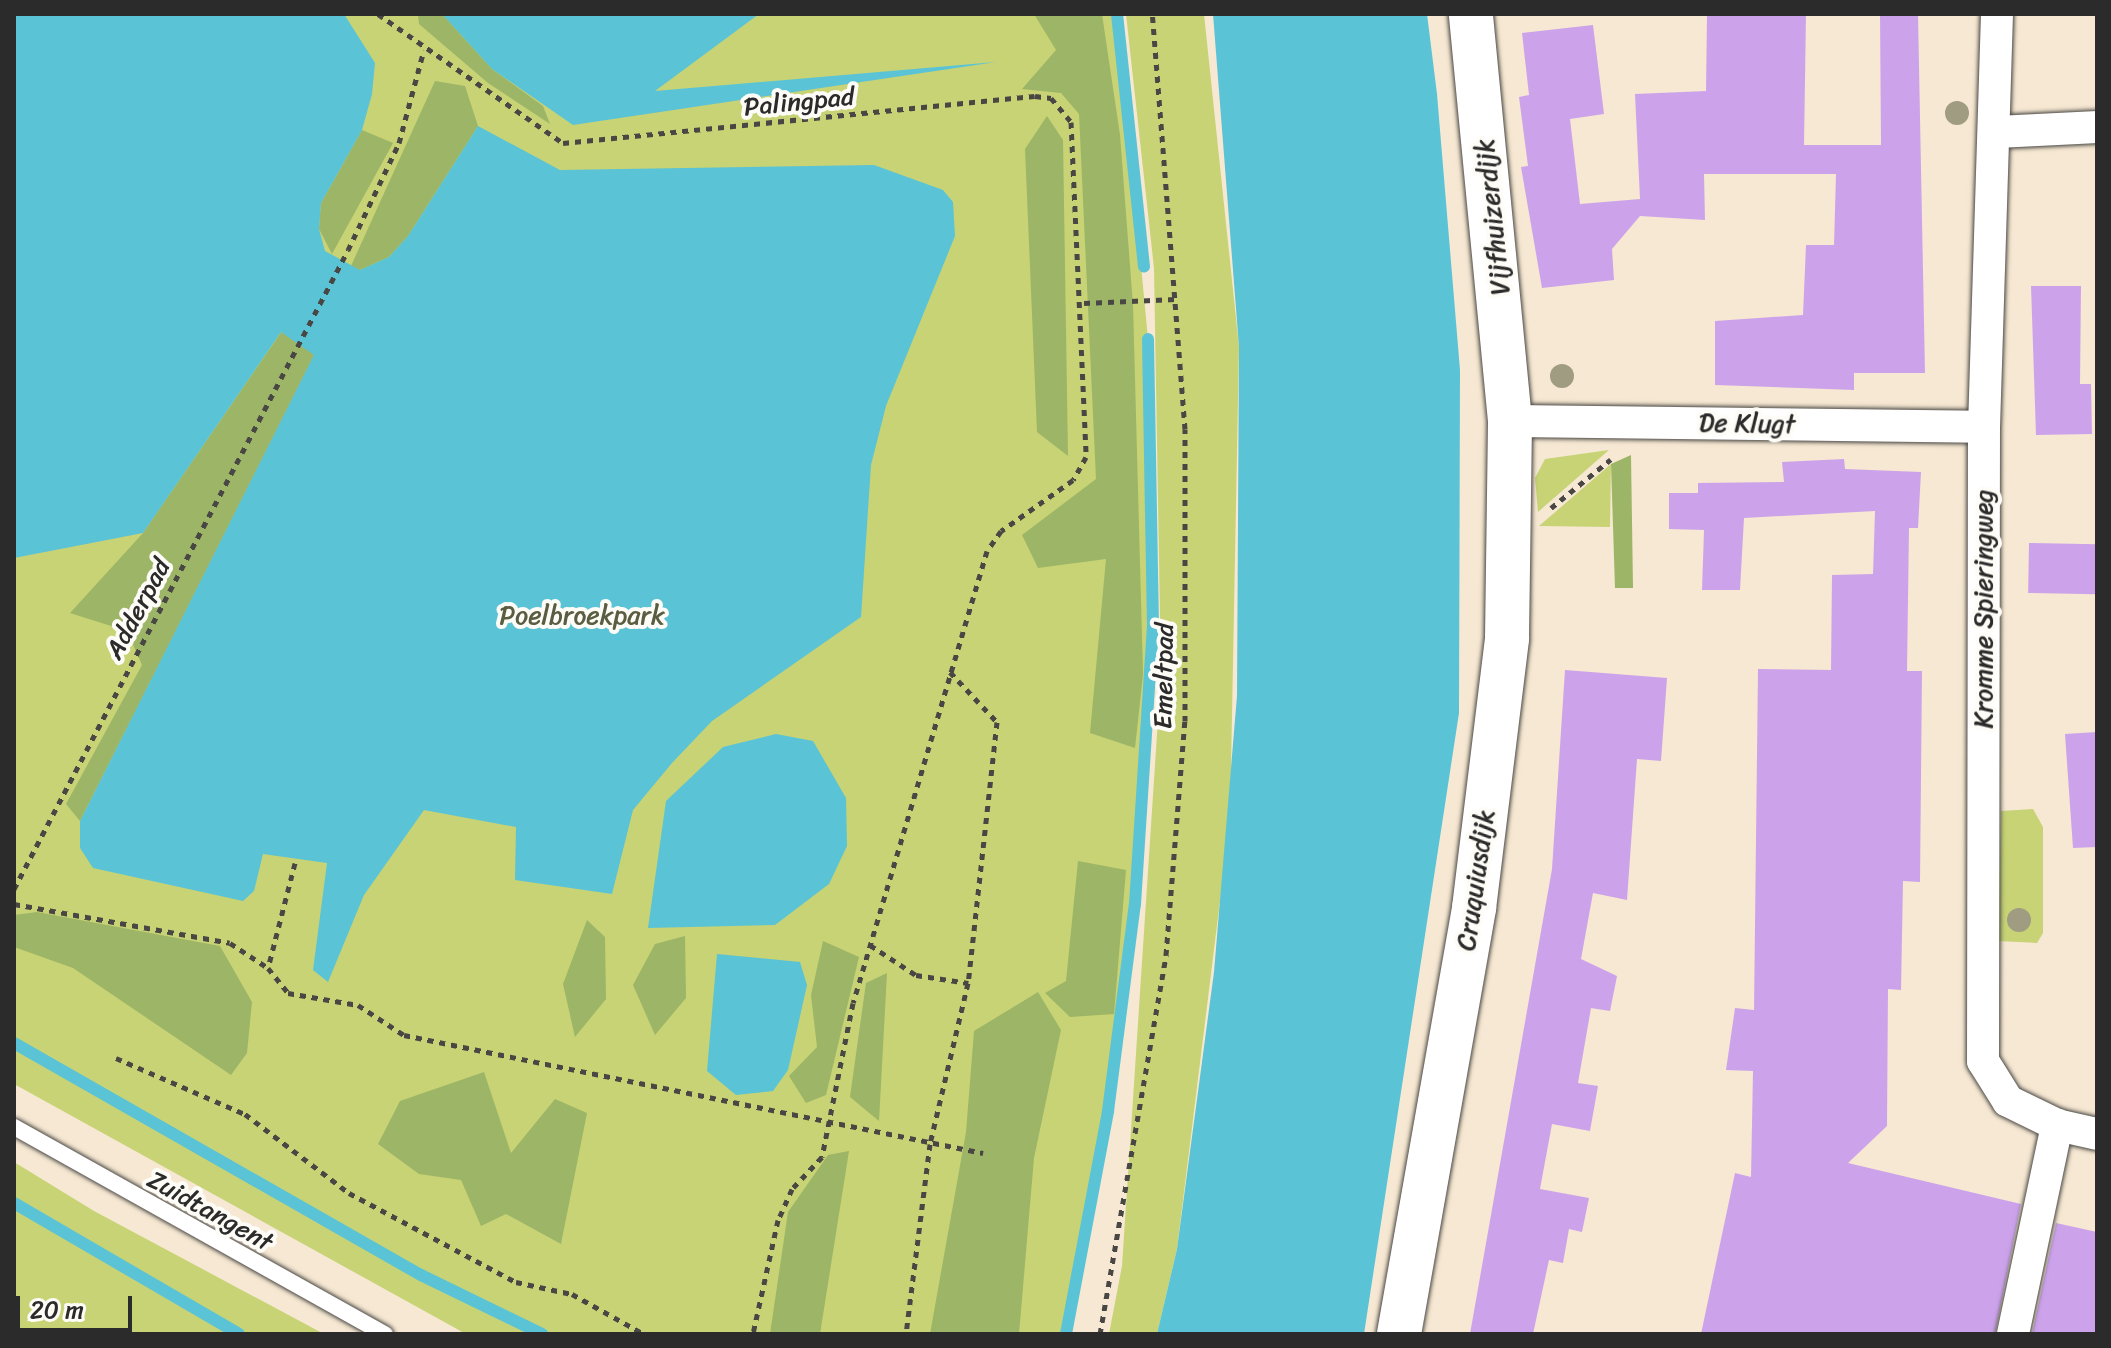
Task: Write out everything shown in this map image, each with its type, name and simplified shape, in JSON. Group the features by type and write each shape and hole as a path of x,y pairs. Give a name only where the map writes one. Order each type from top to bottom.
{"street":[{"name":"Vijfhuizerdijk","path":"1471,14 1510,421"},
{"name":"Kromme Spieringweg","path":"1997,14 1998,132 1984,427 1983,1061 2008,1101 2057,1125 2097,1134"},
{"path":"1998,132 2097,127"},
{"name":"De Klugt","path":"1510,421 1984,427"},
{"name":"Cruquiusdijk","path":"1399,1334 1474,908 1510,543 1510,421"},
{"path":"2013,1334 2057,1125"}],"lane":[{"name":"Zuidtangent","path":"14,1127 385,1334"}],"path":[{"name":"Palingpad","path":"378,14 424,50 563,143 1051,98 1071,122 1084,303"},
{"name":"Emeltpad","path":"1100,1334 1166,955 1185,721 1185,429 1152,14"},
{"name":"Adderpad","path":"14,889 348,250 399,143 424,50"},
{"path":"753,1334 778,1220 792,1189 822,1157 870,945 949,672 993,541 1082,472 1084,303 1176,299"},
{"path":"1510,543 1652,423"},
{"path":"906,1334 930,1144 968,983 997,722 949,672"},
{"path":"268,968 295,863"},
{"path":"14,904 230,943 268,968 288,993 358,1005 404,1035 830,1127 983,1153"},
{"path":"870,945 916,975 968,983"},
{"path":"116,1058 245,1114 349,1193 502,1275 572,1294 644,1334"}],"green space":[{"name":"Poelbroekpark","path":"14,14 1117,14 1148,339 1153,627 1135,904 1108,1111 1066,1334 466,1334 14,1084"},
{"path":"418,14 442,14 492,69 543,106 550,124 488,83 419,24"},
{"path":"1034,14 1102,14 1120,135 1133,305 1143,674 1135,748 1090,733 1106,559 1038,568 1022,535 1096,479 1079,114 1061,93 1022,89 1056,50"},
{"path":"1126,14 1204,14 1239,347 1230,820 1177,1249 1157,1334 1109,1334 1122,1266 1161,674 1154,268"},
{"path":"435,81 465,86 478,126 408,236 389,257 360,270 351,266"},
{"path":"1047,116 1063,140 1068,456 1037,432 1025,149"},
{"path":"362,130 393,143 332,254 319,229 321,203"},
{"path":"282,331 315,354 80,821 66,804 142,665 127,631 70,613 143,533"},
{"path":"1609,450 1538,512 1535,478 1545,459"},
{"path":"1631,455 1633,588 1615,588 1611,464"},
{"path":"1611,464 1610,527 1539,526"},
{"path":"2033,809 2043,827 2043,933 2037,943 1998,941 2001,811"},
{"path":"1078,861 1126,870 1114,1014 1070,1017 1045,993 1066,981"},
{"path":"37,912 220,946 252,1002 247,1053 231,1075 73,968 14,947 14,915"},
{"path":"587,920 605,937 606,999 575,1037 563,984"},
{"path":"685,936 686,998 655,1035 633,985 655,944"},
{"path":"823,941 859,957 826,1095 806,1103 789,1076 817,1047 811,995"},
{"path":"887,973 879,1121 850,1097 866,983"},
{"path":"1038,992 1061,1030 1034,1158 1019,1334 930,1334 966,1132 974,1031"},
{"path":"484,1072 511,1153 555,1099 587,1113 561,1244 506,1214 481,1226 461,1180 419,1174 378,1144 400,1101"},
{"path":"849,1151 820,1334 770,1334 788,1212 828,1155"},
{"path":"14,1162 94,1211 324,1334 14,1334"}],"water":[{"path":"14,14 344,14 375,63 372,94 362,130 321,203 319,229 325,251 360,270 389,257 408,236 478,126 560,170 874,165 943,190 953,202 955,236 886,406 871,465 861,617 712,721 672,763 633,810 612,894 515,880 516,827 424,810 364,895 328,982 313,970 327,863 263,854 254,891 243,901 93,868 80,848 80,821 314,355 281,332 143,533 14,558"},
{"path":"442,14 759,14 655,91 996,62 573,125 492,69"},
{"path":"1213,14 1427,14 1437,94 1460,370 1459,713 1364,1334 1157,1334 1177,1249 1214,972 1237,696 1239,347"},
{"path":"776,734 813,741 846,798 847,846 829,884 775,925 648,928 666,801 723,747"},
{"path":"717,954 800,962 807,985 788,1070 773,1091 736,1095 707,1071"}],"building":[{"path":"1707,14 1806,14 1804,145 1881,145 1880,14 1918,14 1925,373 1854,373 1854,390 1715,385 1715,321 1803,315 1806,245 1834,245 1836,174 1704,174 1705,220 1640,216 1612,249 1614,280 1542,288 1521,167 1528,166 1519,97 1529,95 1522,33 1593,25 1604,114 1570,119 1580,204 1640,199 1635,94 1706,91"},
{"path":"2031,286 2081,286 2080,384 2091,384 2092,434 2036,435"},
{"path":"1844,459 1845,469 1921,472 1918,528 1909,528 1907,671 1922,671 1920,882 1903,881 1901,990 1888,989 1887,1126 1848,1163 2021,1204 1995,1334 1701,1334 1735,1173 1751,1177 1753,1071 1726,1070 1735,1008 1754,1010 1758,669 1831,670 1832,575 1873,574 1875,511 1744,518 1740,590 1702,590 1704,530 1669,529 1669,493 1698,493 1698,483 1784,482 1782,462"},
{"path":"2029,543 2097,544 2096,594 2028,593"},
{"path":"1565,670 1667,678 1661,761 1637,759 1627,900 1593,893 1581,959 1617,976 1610,1011 1591,1008 1578,1083 1598,1086 1590,1131 1552,1124 1540,1189 1589,1198 1582,1232 1569,1229 1563,1263 1549,1260 1533,1334 1470,1334 1552,869"},
{"path":"2097,732 2097,847 2073,848 2065,734"},
{"path":"2056,1223 2097,1232 2097,1334 2032,1334"}],"waterway":[{"path":"1117,14 1144,267"},
{"path":"1066,1334 1108,1111 1135,904 1153,627 1148,339"},
{"path":"14,1043 421,1275 542,1334"},
{"path":"14,1203 239,1334"}]}
